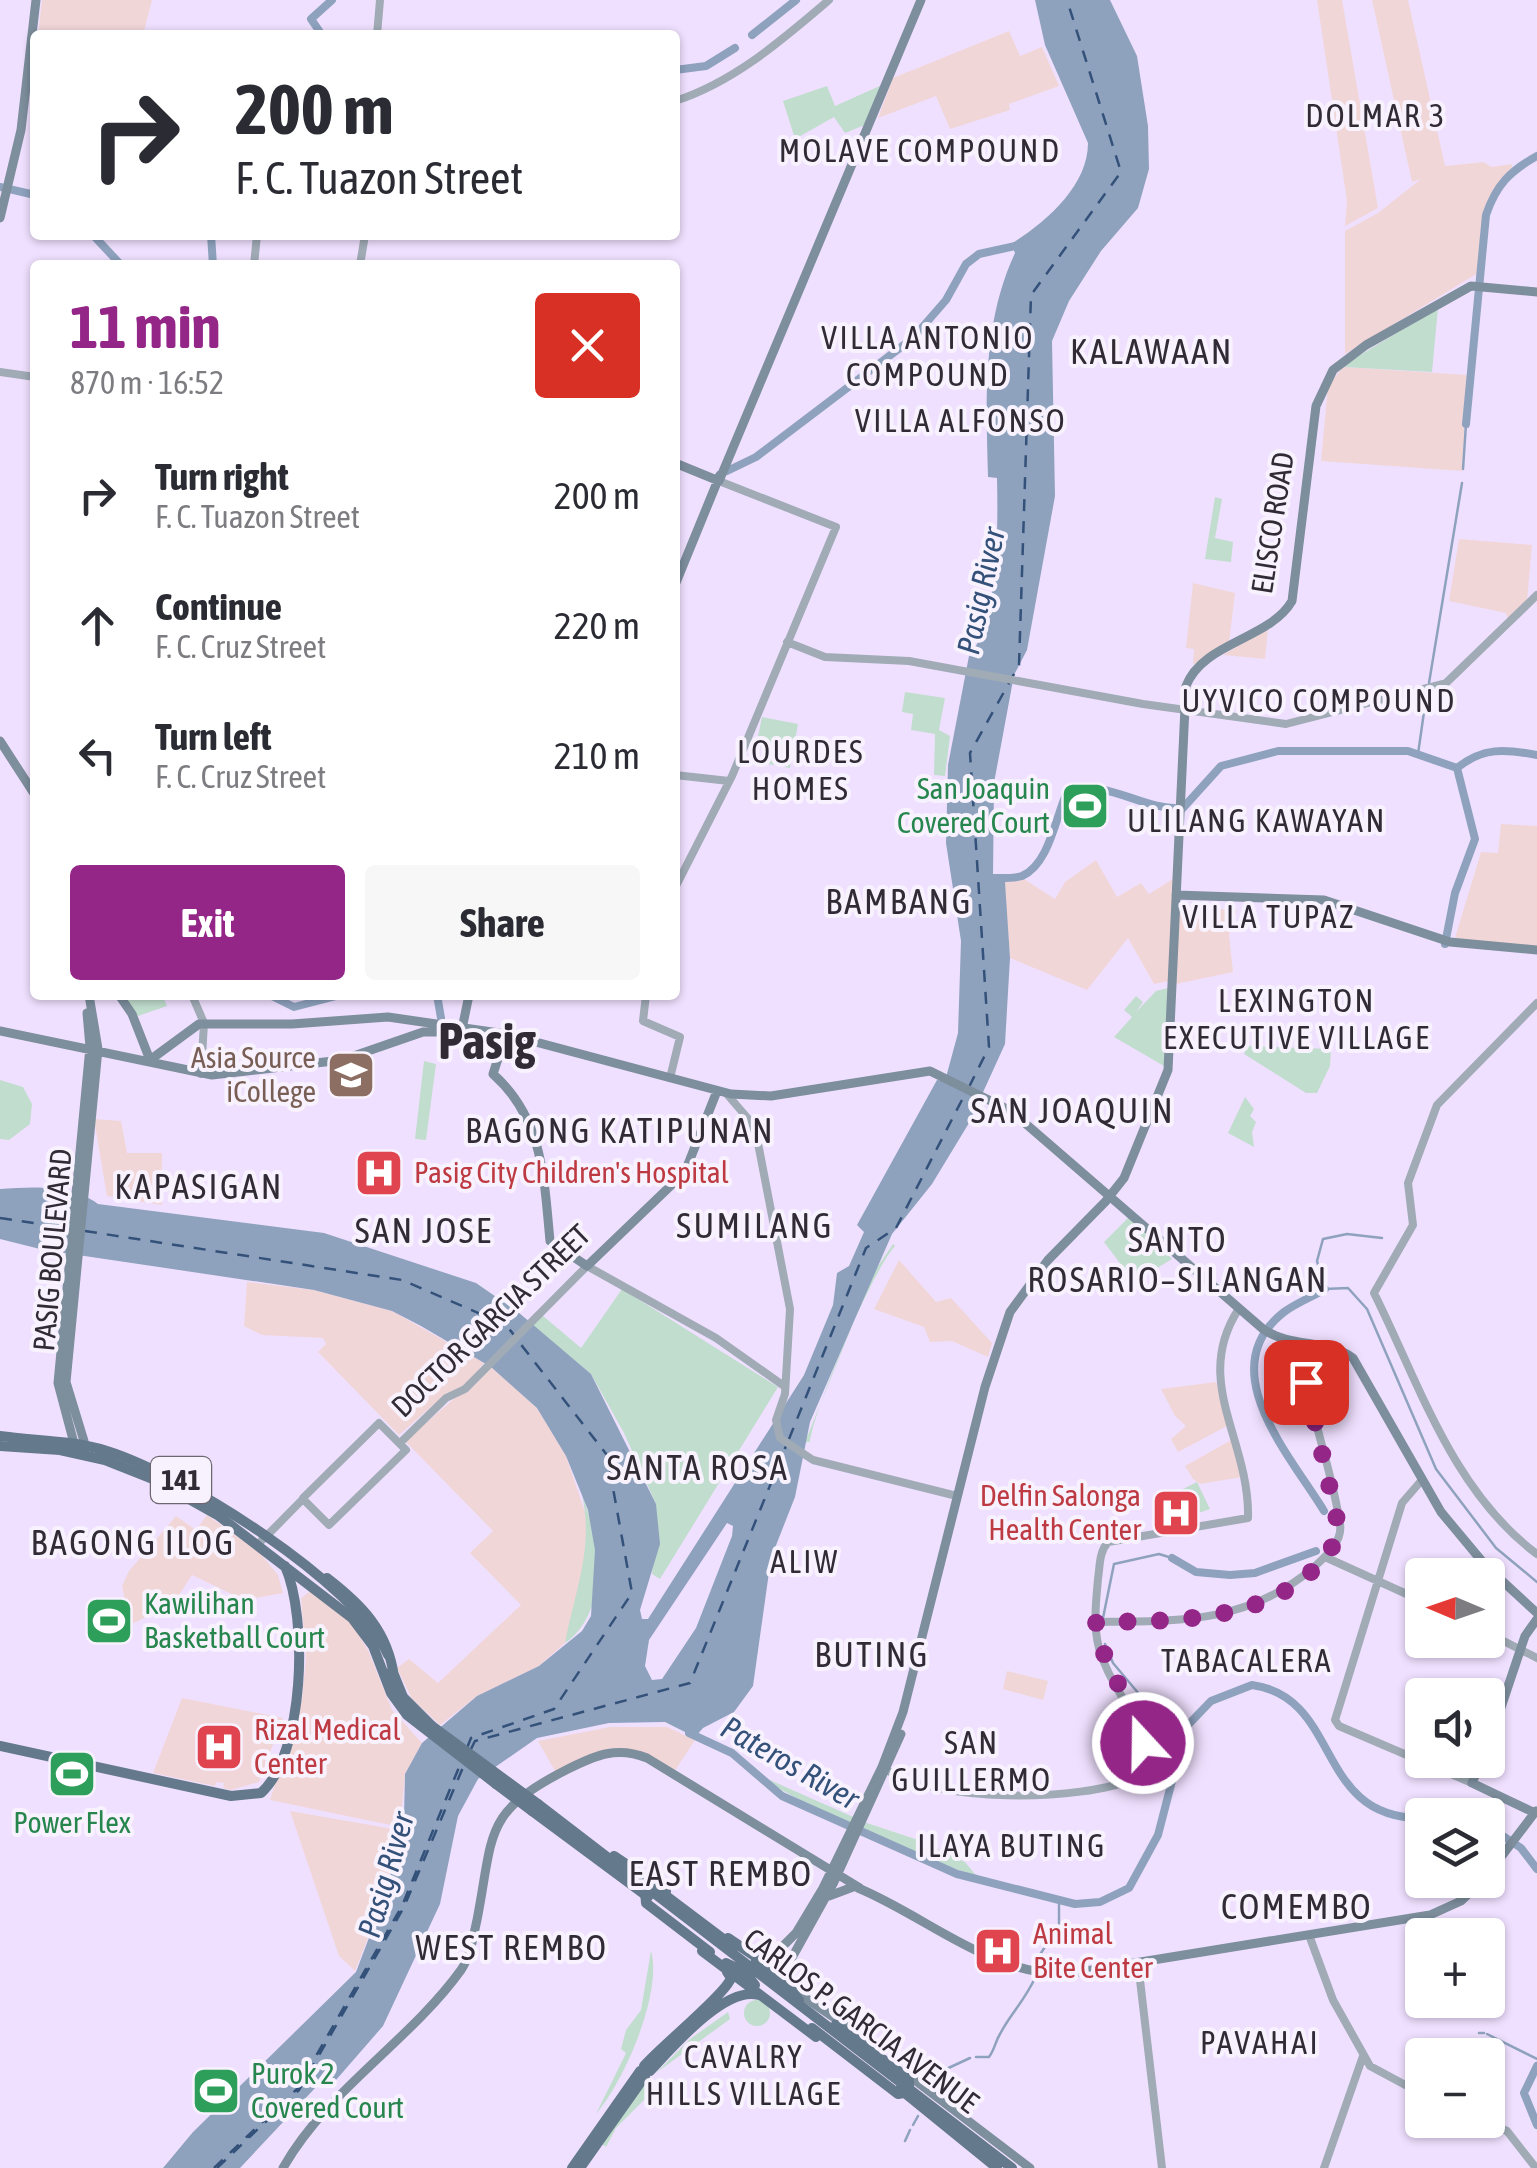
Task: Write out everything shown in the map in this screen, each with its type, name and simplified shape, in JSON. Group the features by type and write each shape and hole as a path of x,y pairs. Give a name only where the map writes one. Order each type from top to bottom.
{"main road":[{"path":"32,30 36,0"},
{"path":"680,572 920,0"},
{"path":"0,218 8,189 30,40"},
{"name":"ELISCO ROAD","path":"834,1873 884,1769 903,1712 974,1432 1010,1312 1048,1260 1120,1182 1168,1070 1183,710 1188,681 1199,665 1280,615 1292,601 1316,406 1333,370 1366,344 1477,286 1537,292"},
{"path":"680,465 719,481"},
{"path":"0,744 30,786"},
{"path":"1176,894 1324,900 1446,940 1537,950"},
{"name":"PASIG BOULEVARD","path":"79,1454 80,1440 66,1388 65,1332 94,1048 87,1000"},
{"path":"122,1000 150,1060"},
{"path":"467,1029 471,1000"},
{"path":"150,1060 204,1023 292,1024 388,1017 506,1034 725,1093 772,1096 930,1071 1011,1111 1263,1330 1301,1344 1335,1347 1353,1358 1421,1480 1464,1541 1537,1616 1520,1648 1505,1694"},
{"path":"0,1031 94,1048 201,1074 342,1060 423,1032 467,1029"},
{"path":"506,1034 493,1074 523,1106 536,1137 550,1241 586,1262"},
{"name":"DOCTOR GARCIA STREET","path":"586,1262 685,1172 725,1093"},
{"path":"24,1448 25,1434"},
{"name":"141","path":"0,1439 25,1434 80,1440 156,1474 263,1539 350,1596 385,1640 390,1678"},
{"path":"0,1439 108,1456 212,1506 356,1614 378,1643 390,1678 402,1697 535,1808"},
{"name":"141","path":"0,1439 24,1448 79,1454 156,1474"},
{"name":"141","path":"263,1539 284,1564 364,1630 390,1678"},
{"name":"141","path":"0,1746 238,1792 255,1788 266,1777 291,1706 297,1641 284,1578 263,1539"},
{"name":"141","path":"112,1769 237,1798 257,1796 267,1788 289,1730 301,1652 296,1601 284,1564"},
{"path":"296,1601 302,1590 318,1590"},
{"path":"284,2168 311,2128 464,1966 505,1808 526,1790 602,1753 636,1754 959,1943 1038,1972 1067,1974 1438,1913 1465,1898"},
{"path":"1474,1778 1472,1783 1536,1812 1505,1850"},
{"name":"CARLOS P. GARCIA AVENUE","path":"535,1808 600,1851 1012,2168"},
{"name":"CARLOS P. GARCIA AVENUE","path":"535,1808 745,1972 933,2106 1030,2168"},
{"path":"600,1851 629,1864 754,1956 777,1952"},
{"path":"819,1864 843,1855 856,1886"},
{"path":"819,1864 823,1888"},
{"path":"608,1868 644,1906 894,2096 949,2111 1021,2168"},
{"path":"754,1962 765,1963 777,1952 834,1873"},
{"path":"788,1986 784,1972 788,1960 824,1902 834,1873"},
{"path":"824,1902 836,1890 856,1886"},
{"path":"657,1889 788,1986 809,2012 836,2024 909,2079 909,2092 898,2094 782,2006 745,1972 712,1953 646,1904 646,1891 657,1889"},
{"path":"777,1952 778,1964 788,1960"},
{"path":"712,1953 731,1978 731,1993"},
{"name":"CARLOS P. GARCIA AVENUE","path":"788,1986 919,2084 933,2106 997,2168"},
{"path":"572,2168 645,2071 731,1993 751,1993 782,2006"},
{"path":"580,2168 645,2071"},
{"path":"913,2074 919,2084"}],"street":[{"path":"377,30 380,0"},
{"path":"680,99 718,83 756,59 829,0"},
{"path":"0,372 30,376"},
{"path":"680,878 729,781 836,527 719,481"},
{"path":"787,642 825,656 929,664 1183,710 1286,724 1454,678 1537,596"},
{"path":"680,776 729,781"},
{"path":"194,1000 204,1023 201,1074"},
{"path":"645,1000 643,1022 680,1038 670,1078"},
{"path":"1537,1003 1433,1113 1408,1183 1413,1224 1374,1293 1447,1445 1490,1508 1537,1554"},
{"path":"725,1093 759,1129 791,1282 794,1321 777,1432 790,1448 813,1460 958,1496"},
{"path":"586,1262 713,1336 785,1390"},
{"name":"DOCTOR GARCIA STREET","path":"302,1499 329,1525 446,1398 465,1390 586,1262"},
{"path":"884,1769 934,1786 1066,1795 1137,1778 1143,1747 1138,1720 1100,1653 1096,1622 1101,1556 1108,1542 1248,1518 1237,1440 1216,1373 1224,1336 1238,1310"},
{"path":"1096,1622 1234,1613 1284,1591 1325,1557 1340,1526 1313,1418 1301,1344"},
{"path":"263,1539 379,1423 403,1447"},
{"path":"1421,1480 1404,1496 1336,1724 1472,1783"},
{"path":"1325,1557 1405,1593"},
{"path":"1505,1640 1537,1658"},
{"path":"1309,1935 1333,2000 1363,2056 1376,2072 1405,2086"},
{"path":"1138,1963 1162,2168"},
{"path":"1324,2168 1363,2056"},
{"path":"1505,2131 1534,2165"}],"shaded area":[{"path":"42,0 152,0 144,30 39,30"},
{"path":"1317,0 1342,0 1378,208 1345,226 1347,201"},
{"path":"1372,0 1408,0 1445,166 1484,162 1491,167 1512,164 1512,169 1493,192 1485,214 1478,273 1345,354 1345,231 1378,213 1421,179 1412,182"},
{"path":"1009,31 1020,56 1042,47 1059,86 1009,104 1010,110 950,129 936,96 878,118 893,78"},
{"path":"1343,367 1468,375 1462,471 1321,461 1328,386"},
{"path":"1459,539 1532,545 1527,601 1508,620 1506,613 1449,601"},
{"path":"1193,583 1235,593 1229,643 1193,665 1194,649 1186,648"},
{"path":"1268,629 1265,659 1224,655 1224,654"},
{"path":"1501,824 1537,826 1537,949 1455,938 1481,852 1498,853"},
{"path":"1096,860 1117,897 1141,883 1149,894 1173,879 1169,981 1154,984 1128,938 1087,990 1010,958 1004,879 1024,879 1055,899 1065,882"},
{"path":"1179,907 1237,910 1229,935 1233,972 1176,984"},
{"path":"94,1119 121,1121 127,1153 162,1153 162,1205 107,1196"},
{"name":"Pasig City Children's Hospital","path":"362,1158 403,1164 398,1192 356,1181"},
{"path":"899,1260 936,1302 951,1298 992,1343 988,1357 952,1341 930,1342 924,1327 874,1309"},
{"path":"247,1282 314,1290 392,1311 484,1363 464,1387 447,1393 399,1435 318,1352 326,1344 323,1338 262,1335 244,1326"},
{"path":"491,1367 537,1408 566,1456 588,1521 587,1554 565,1643 539,1666 477,1696 440,1725 412,1699 397,1668 409,1659 438,1683 521,1605 470,1553 493,1531 405,1441"},
{"path":"1216,1382 1229,1425 1178,1452 1171,1439 1186,1426 1175,1416 1161,1389"},
{"path":"1233,1439 1242,1477 1200,1484 1193,1479 1185,1466"},
{"path":"207,1515 259,1552 278,1575 283,1593 244,1600 192,1575 174,1603 130,1625 122,1586 129,1571 176,1516 196,1530"},
{"path":"312,1590 348,1618 368,1650 392,1710 422,1743 405,1774 400,1827 270,1800 302,1700 306,1658 301,1598"},
{"path":"1007,1671 1048,1681 1043,1700 1003,1689"},
{"name":"Rizal Medical Center","path":"182,1698 283,1718 259,1782 231,1790 223,1788 224,1783 216,1782 215,1786 153,1773"},
{"path":"610,1727 667,1727 695,1740 674,1772 648,1754 611,1748 555,1771 538,1741"},
{"path":"290,1811 399,1830 386,1893 355,1971 339,1956"}],"green space":[{"path":"882,85 865,125 845,133 834,117 795,139 783,101 827,86 835,106"},
{"path":"1438,308 1432,372 1344,367 1347,363"},
{"path":"1215,497 1222,499 1215,538 1233,542 1231,562 1205,559"},
{"path":"905,692 945,698 939,730 950,736 945,776 934,775 935,734 911,730 913,714 902,712"},
{"path":"762,717 798,724 790,768 763,763 765,748 756,746"},
{"path":"1168,988 1164,1066 1114,1037 1132,1017 1124,1010 1136,996 1143,1002 1136,1012 1156,991"},
{"path":"127,1000 164,1000 167,1006 138,1016"},
{"path":"1247,1046 1331,1049 1330,1066 1317,1093 1306,1093 1244,1054"},
{"path":"424,1061 436,1064 426,1140 415,1139"},
{"path":"0,1080 23,1087 32,1104 30,1124 9,1140 0,1139"},
{"path":"1245,1097 1254,1109 1250,1116 1256,1122 1252,1132 1254,1147 1228,1133"},
{"path":"1130,1216 1172,1259 1134,1282 1104,1242"},
{"path":"893,1244 895,1246 852,1325 874,1272"},
{"path":"622,1289 778,1387 660,1579 652,1574 656,1504 624,1433 591,1374 532,1325 542,1315 581,1348"},
{"path":"823,1398 810,1442 805,1442"},
{"path":"1197,1482 1210,1509 1187,1517 1177,1492"},
{"path":"582,1495 596,1553 595,1594 579,1630 565,1643 585,1551"},
{"path":"763,1777 867,1823 921,1841 965,1862 987,1880 832,1816"},
{"path":"651,1951 651,1989 638,2036 618,2081 596,2114 626,2053 621,2049 626,2030 641,2010"},
{"path":"757,2000 766,2004 770,2013 766,2022 757,2026 748,2022 744,2013 748,2004"},
{"path":"728,2012 730,2019 656,2073 690,2039"},
{"path":"647,2080 647,2097 616,2128 606,2147 602,2144"}],"water":[{"path":"1035,0 1110,0 1137,56 1148,126 1149,169 1138,208 1101,251 1069,301 1052,341 1055,496 1027,650 1014,675 994,783 993,876 1005,882 1010,958 1005,1044 969,1123 932,1184 892,1234 810,1422 795,1497 771,1558 753,1686 734,1712 703,1728 695,1737 665,1722 609,1723 537,1738 478,1779 458,1816 440,1904 383,2026 336,2080 316,2087 240,2168 163,2168 193,2132 356,1972 386,1893 404,1816 405,1774 422,1743 477,1696 539,1666 582,1631 591,1616 595,1550 588,1510 566,1456 537,1408 491,1367 392,1311 314,1290 44,1250 0,1239 0,1189 64,1190 98,1204 324,1233 476,1283 518,1312 591,1374 656,1504 660,1544 640,1610 642,1619 648,1619 804,1375 833,1305 837,1273 849,1266 864,1232 857,1225 937,1080 945,1081 958,1033 961,941 946,843 948,765 969,656 986,620 995,571 997,478 988,477 987,420 991,335 1015,253 1011,244 1051,214 1073,188 1086,159 1088,143 1045,45","holes":["727,1523 733,1526 696,1628 662,1679 652,1680 645,1666 649,1640"]}],"waterway":[{"path":"319,30 311,19 332,0"},
{"path":"752,35 796,0"},
{"path":"680,69 706,66 735,48"},
{"path":"1466,424 1486,215 1505,180 1537,156"},
{"path":"0,187 30,194"},
{"path":"98,240 116,260"},
{"path":"211,240 213,260"},
{"path":"727,471 756,457 913,338 946,300 966,264 979,254 1020,245"},
{"path":"1463,469 1466,424"},
{"path":"1429,683 1462,483"},
{"path":"1418,754 1427,691"},
{"path":"989,878 1018,877 1032,870 1046,850 1068,790 1099,789 1154,805 1183,808 1221,766 1278,751 1408,751 1457,768"},
{"path":"1457,768 1476,756 1495,751 1537,755"},
{"path":"1445,944 1455,893 1475,839 1457,768"},
{"path":"280,1000 294,1007 321,1000"},
{"path":"438,1000 441,1018"},
{"path":"1382,1238 1347,1234 1323,1239 1317,1261 1325,1289 1348,1288 1367,1309 1436,1469 1496,1548 1537,1582"},
{"path":"1324,1511 1264,1412 1256,1385 1255,1359 1263,1335 1284,1312 1325,1289"},
{"path":"1172,1558 1196,1572 1230,1575 1255,1573 1316,1551"},
{"path":"1103,1618 1114,1564 1159,1554 1172,1558"},
{"path":"1105,1644 1113,1663 1181,1744"},
{"name":"Pateros River","path":"689,1733 732,1753 782,1796 957,1874 1075,1904 1100,1902 1129,1888 1158,1835 1186,1727 1211,1701 1252,1685 1281,1694 1301,1711 1344,1780 1363,1799 1387,1813 1405,1816"},
{"name":"Pateros River","path":"1505,1837 1521,1848 1537,1869"},
{"path":"1044,1970 1048,1964 1041,1953 1059,1925 1059,1899"},
{"path":"976,2057 989,2057 1036,1976"},
{"path":"1479,2033 1484,2033"},
{"path":"1487,2034 1537,2059"},
{"path":"942,2071 970,2058"},
{"name":"Pateros River","path":"1537,2066 1524,2093 1537,2125"},
{"path":"913,2125 918,2116"},
{"path":"905,2141 910,2130"}],"ferry route":[{"path":"969,1087 989,1047 970,753 1019,665 1031,295 1121,172 1067,0"},
{"path":"789,1439 866,1248 896,1228 965,1094"},
{"path":"0,1218 67,1228"},
{"path":"85,1231 402,1280 506,1325 514,1335"},
{"path":"467,1748 471,1738 554,1709 632,1593 607,1455 519,1342"},
{"path":"471,1749 475,1741 690,1683 786,1446"},
{"path":"214,2168 297,2089 402,1906 462,1760"},
{"path":"217,2168 299,2090 404,1907 464,1765"}],"place":[{"name":"San Joaquin Covered Court","path":"1085,806"},
{"name":"Asia Source iCollege","path":"351,1075"},
{"name":"Pasig City Children's Hospital","path":"379,1173"},
{"name":"Delfin Salonga Health Center","path":"1176,1513"},
{"name":"Kawilihan Basketball Court","path":"109,1621"},
{"name":"Rizal Medical Center","path":"219,1747"},
{"name":"Power Flex","path":"72,1774"},
{"name":"Animal Bite Center","path":"998,1951"},
{"name":"Purok 2 Covered Court","path":"216,2091"}],"district":[{"name":"DOLMAR 3","path":"1376,116"},
{"name":"MOLAVE COMPOUND","path":"920,151"},
{"name":"KALAWAAN","path":"1152,352"},
{"name":"VILLA ANTONIO COMPOUND","path":"928,356"},
{"name":"VILLA ALFONSO","path":"961,421"},
{"name":"UYVICO COMPOUND","path":"1319,701"},
{"name":"LOURDES HOMES","path":"801,770"},
{"name":"ULILANG KAWAYAN","path":"1257,821"},
{"name":"BAMBANG","path":"899,902"},
{"name":"VILLA TUPAZ","path":"1269,917"},
{"name":"LEXINGTON EXECUTIVE VILLAGE","path":"1297,1020"},
{"name":"Pasig","path":"487,1041"},
{"name":"SAN JOAQUIN","path":"1073,1111"},
{"name":"BAGONG KATIPUNAN","path":"620,1131"},
{"name":"KAPASIGAN","path":"199,1187"},
{"name":"SUMILANG","path":"755,1226"},
{"name":"SAN JOSE","path":"424,1231"},
{"name":"SANTO ROSARIO–SILANGAN","path":"1178,1260"},
{"name":"SANTA ROSA","path":"698,1468"},
{"name":"BAGONG ILOG","path":"133,1543"},
{"name":"ALIW","path":"805,1562"},
{"name":"BUTING","path":"872,1655"},
{"name":"TABACALERA","path":"1247,1661"},
{"name":"SAN GUILLERMO","path":"972,1762"},
{"name":"ILAYA BUTING","path":"1012,1846"},
{"name":"EAST REMBO","path":"721,1874"},
{"name":"COMEMBO","path":"1297,1907"},
{"name":"WEST REMBO","path":"512,1948"},
{"name":"PAVAHAI","path":"1260,2043"},
{"name":"CAVALRY HILLS VILLAGE","path":"744,2076"}],"route":[{"path":"1143,1743 1135,1713 1100,1653 1096,1622 1196,1618 1248,1609 1302,1577 1325,1557 1340,1533 1306,1382"}],"water label":[{"name":"Pasig River","path":"981,591"},
{"name":"Pasig River","path":"386,1875"}]}
